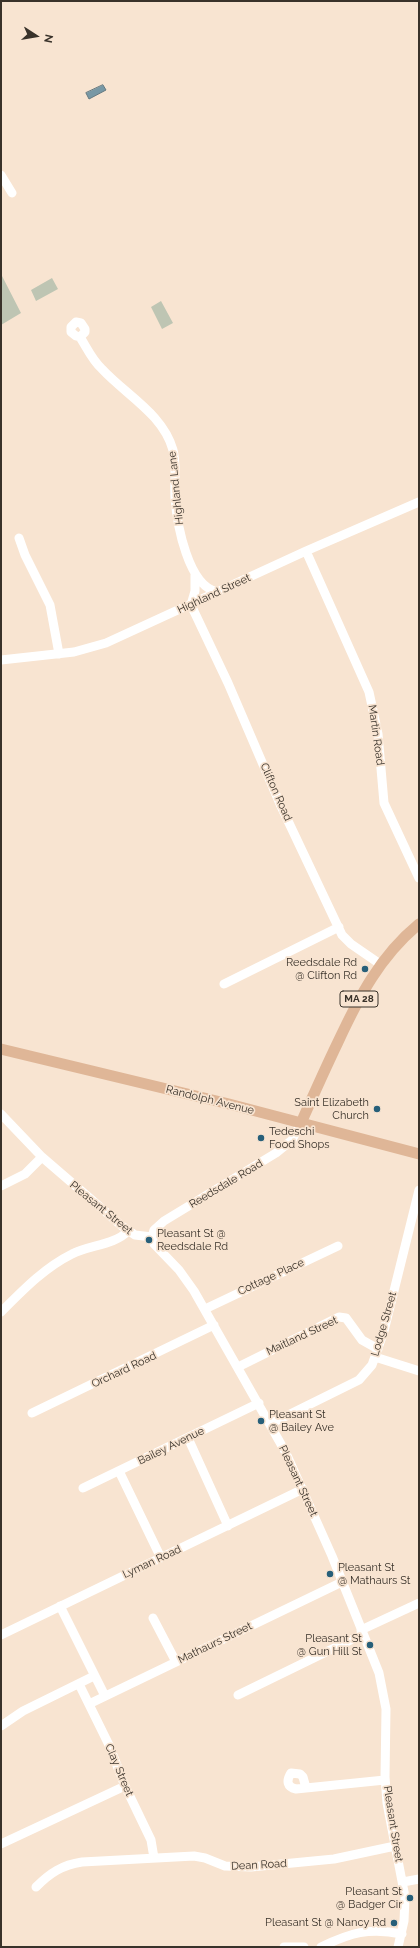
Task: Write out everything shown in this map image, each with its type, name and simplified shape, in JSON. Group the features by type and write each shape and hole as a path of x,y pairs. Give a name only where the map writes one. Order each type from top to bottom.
{"main road":[{"name":"Reedsdale Road","path":"301,1123 360,997 380,964 419,924"},
{"name":"Randolph Avenue","path":"1,1049 301,1123 419,1154"}],"street":[{"path":"1,174 12,193"},
{"name":"Highland Lane","path":"80,337 94,360 119,386 145,407 170,440 174,455 175,499 185,549 195,575 206,588 218,592"},
{"name":"Highland Street","path":"1,660 59,654 86,649 106,643 306,551 418,504"},
{"path":"19,538 25,555 50,605 59,654"},
{"name":"Martin Road","path":"306,551 369,692 378,734 384,802 419,878"},
{"name":"Highland Lane","path":"191,605 195,591 195,575"},
{"name":"Clifton Road","path":"191,605 224,674 280,804 339,928 348,942 380,964"},
{"path":"224,984 339,928"},
{"name":"Pleasant Street","path":"1,1114 42,1158 128,1231 138,1236 152,1237 155,1246 185,1278 205,1309 259,1403 303,1489 376,1666 384,1694 386,1709 385,1780 387,1803 403,1882 405,1909 402,1934 398,1947"},
{"name":"Reedsdale Road","path":"152,1237 155,1228 164,1221 283,1148 294,1139 301,1123"},
{"path":"1,1186 25,1174 42,1158"},
{"name":"Lodge Street","path":"270,1424 358,1380 369,1370 377,1353 419,1190"},
{"path":"1,1312 43,1272 70,1255 121,1237 128,1231"},
{"name":"Cottage Place","path":"205,1309 338,1246"},
{"name":"Maitland Street","path":"238,1367 339,1317 346,1318 362,1340 377,1353 419,1371"},
{"name":"Orchard Road","path":"32,1413 214,1325"},
{"name":"Bailey Avenue","path":"84,1488 259,1403"},
{"path":"188,1438 228,1526"},
{"path":"118,1471 161,1558"},
{"name":"Lyman Road","path":"1,1635 303,1489"},
{"name":"Mathaurs Street","path":"89,1704 342,1582"},
{"path":"238,1695 419,1603"},
{"path":"60,1606 104,1696"},
{"path":"153,1618 176,1662"},
{"path":"1,1726 23,1711 94,1676"},
{"name":"Clay Street","path":"79,1684 109,1745 125,1786 151,1840 154,1858"},
{"path":"306,1788 385,1780"},
{"path":"1,1844 125,1786"},
{"name":"Dean Road","path":"36,1887 50,1874 68,1865 82,1862 194,1856 205,1858 225,1866 251,1867 342,1858 395,1846"},
{"path":"403,1882 419,1879"},
{"path":"321,1947 346,1935 364,1931 381,1930 402,1934"},
{"path":"284,1947 304,1947"}],"green space":[{"path":"1,274 21,313 1,325"},
{"path":"52,278 58,289 36,301 31,290"},
{"path":"161,301 173,323 162,329 151,307"}],"water":[{"path":"103,85 106,90 89,99 86,93"}],"place":[{"name":"Reedsdale Rd @ Clifton Rd","path":"365,969"},
{"name":"Saint Elizabeth Church","path":"377,1109"},
{"name":"Tedeschi Food Shops","path":"261,1138"},
{"name":"Pleasant St @ Reedsdale Rd","path":"149,1240"},
{"name":"Pleasant St @ Bailey Ave","path":"261,1421"},
{"name":"Pleasant St @ Mathaurs St","path":"330,1574"},
{"name":"Pleasant St @ Gun Hill St","path":"370,1645"},
{"name":"Pleasant St @ Badger Cir","path":"410,1898"},
{"name":"Pleasant St @ Nancy Rd","path":"394,1923"}]}
